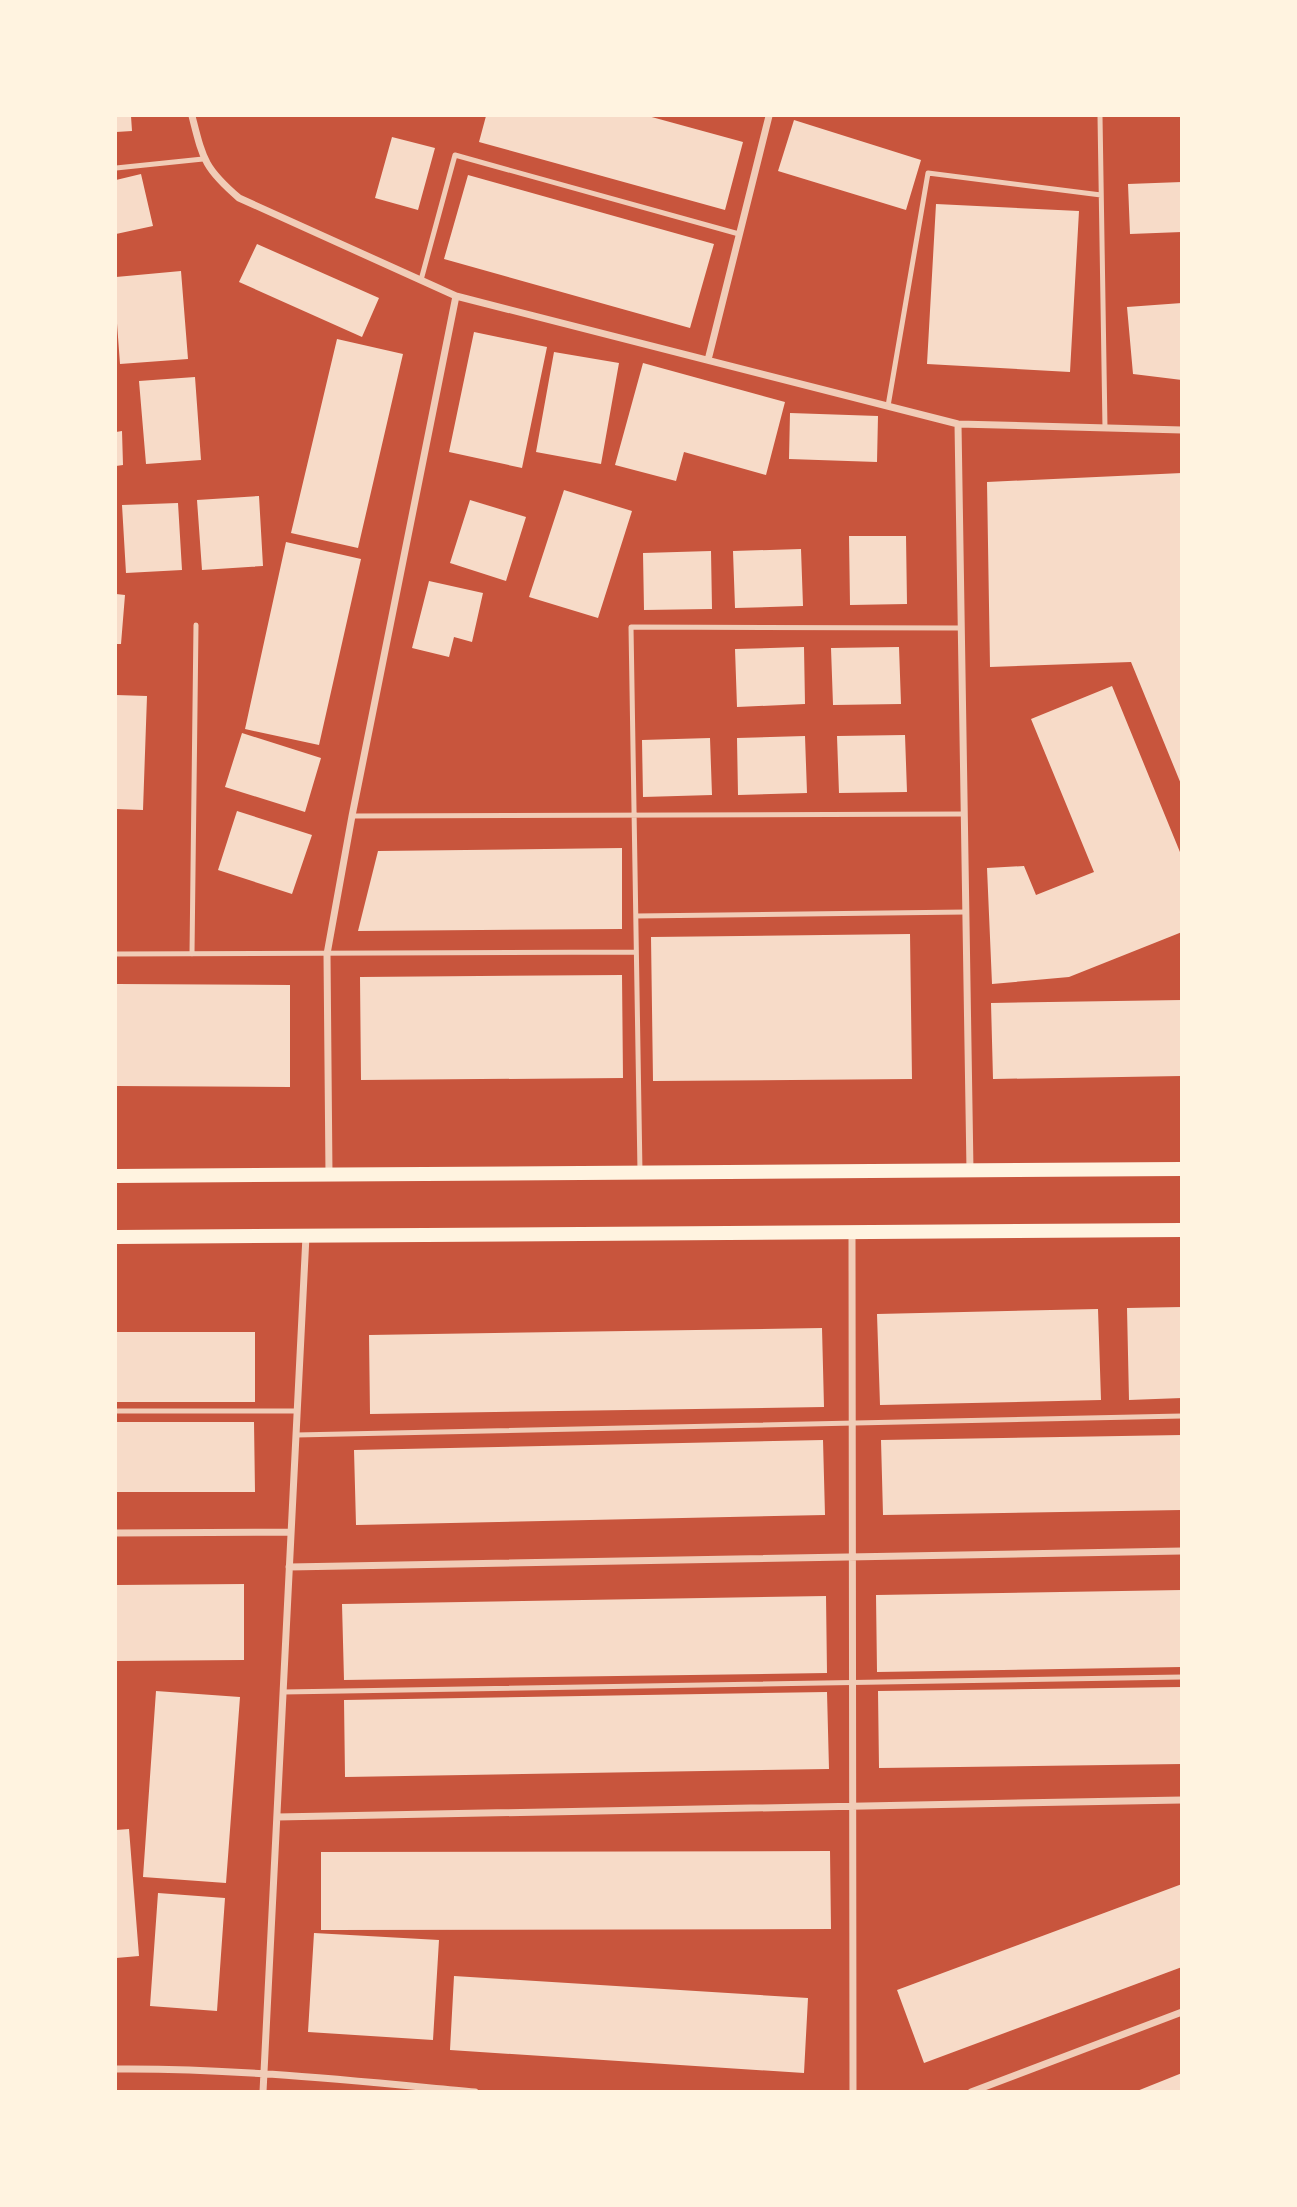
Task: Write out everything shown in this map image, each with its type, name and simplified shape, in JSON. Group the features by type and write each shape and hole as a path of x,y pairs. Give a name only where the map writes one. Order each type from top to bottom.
{"main road":[{"path":"116,1176 1181,1169"},
{"path":"116,1237 1181,1230"}],"street":[{"path":"191,116 203,159 217,179 239,198 456,296 958,424 1181,430"},
{"path":"708,360 769,116"},
{"path":"329,1175 327,954 456,296"},
{"path":"958,424 970,1170"},
{"path":"852,1232 853,2091"},
{"path":"263,2091 306,1236"},
{"path":"116,1533 291,1532"},
{"path":"289,1567 1181,1551"},
{"path":"277,1817 1181,1800"},
{"path":"971,2091 987,2089 1181,2012"},
{"path":"116,2069 180,2068 264,2073 475,2091"}],"lane":[{"path":"1100,116 1105,428"},
{"path":"421,280 455,155 739,234"},
{"path":"116,167 203,159"},
{"path":"888,406 928,173 1101,195"},
{"path":"192,954 196,625"},
{"path":"640,1172 631,627 961,628"},
{"path":"352,816 964,814"},
{"path":"636,916 966,912"},
{"path":"116,954 636,952"},
{"path":"116,1411 297,1411"},
{"path":"296,1435 1181,1416"},
{"path":"283,1692 1181,1677"}],"building":[{"path":"116,116 131,116 132,131 116,132"},
{"path":"486,116 648,116 743,142 725,210 479,142"},
{"path":"794,120 921,160 906,210 778,171"},
{"path":"392,137 435,148 418,210 375,198"},
{"path":"141,174 153,226 116,234 116,180"},
{"path":"468,175 714,244 690,328 444,259"},
{"path":"1182,182 1182,232 1130,234 1128,184"},
{"path":"936,204 1079,211 1070,372 927,364"},
{"path":"257,244 379,298 362,337 239,282"},
{"path":"181,271 188,359 120,364 116,277"},
{"path":"1182,303 1182,380 1133,374 1127,307"},
{"path":"474,332 547,347 522,468 449,452"},
{"path":"337,339 403,354 358,548 291,533"},
{"path":"554,352 619,363 601,464 536,452"},
{"path":"643,363 785,402 766,475 684,452 676,481 615,465"},
{"path":"195,377 201,460 146,464 139,381"},
{"path":"790,413 878,416 877,462 789,459"},
{"path":"122,431 123,465 116,466 116,432"},
{"path":"1182,473 1181,784 1131,662 990,667 987,482"},
{"path":"564,490 632,511 598,618 529,597"},
{"path":"259,496 263,566 202,570 197,500"},
{"path":"470,500 526,517 506,581 450,563"},
{"path":"178,503 182,570 126,573 122,505"},
{"path":"849,536 906,536 907,604 850,605"},
{"path":"286,542 361,559 319,745 245,729"},
{"path":"801,549 803,606 735,608 733,551"},
{"path":"711,551 712,609 644,610 643,553"},
{"path":"429,581 483,593 472,642 454,637 449,657 412,648"},
{"path":"116,594 125,595 121,644 116,644"},
{"path":"804,647 805,704 737,707 735,649"},
{"path":"899,647 901,704 833,705 831,648"},
{"path":"1112,686 1182,857 1182,932 1069,977 992,984 987,868 1024,866 1036,895 1094,872 1031,719"},
{"path":"116,695 147,696 143,810 116,809"},
{"path":"242,733 321,758 305,812 225,787"},
{"path":"905,735 907,792 839,793 837,736"},
{"path":"805,736 807,793 738,795 737,738"},
{"path":"710,738 712,795 643,797 642,740"},
{"path":"237,811 312,835 292,894 218,870"},
{"path":"622,848 622,929 358,931 378,851"},
{"path":"910,934 912,1079 653,1081 651,937"},
{"path":"622,975 623,1078 361,1080 360,977"},
{"path":"116,984 290,985 290,1087 116,1086"},
{"path":"1182,1000 1182,1076 993,1079 991,1003"},
{"path":"1182,1307 1182,1398 1129,1400 1127,1308"},
{"path":"1098,1309 1101,1400 880,1405 877,1314"},
{"path":"822,1328 824,1407 370,1414 369,1335"},
{"path":"116,1332 255,1332 255,1402 116,1402"},
{"path":"116,1422 254,1422 255,1492 116,1492"},
{"path":"1182,1435 1182,1510 883,1515 881,1440"},
{"path":"823,1440 825,1515 356,1525 354,1450"},
{"path":"244,1584 244,1660 116,1661 116,1585"},
{"path":"1182,1590 1182,1667 877,1672 876,1595"},
{"path":"826,1596 827,1673 344,1680 342,1604"},
{"path":"1182,1687 1182,1764 879,1768 878,1691"},
{"path":"156,1691 240,1697 226,1883 143,1877"},
{"path":"827,1692 829,1769 345,1777 344,1700"},
{"path":"129,1829 139,1956 116,1958 116,1830"},
{"path":"830,1851 831,1929 321,1930 321,1852"},
{"path":"1182,1884 1182,1967 924,2063 897,1990"},
{"path":"158,1893 225,1898 217,2011 150,2006"},
{"path":"314,1933 439,1940 433,2040 308,2032"},
{"path":"454,1976 808,1998 804,2073 450,2050"},
{"path":"1182,2073 1182,2092 1137,2092 1137,2091"}]}
